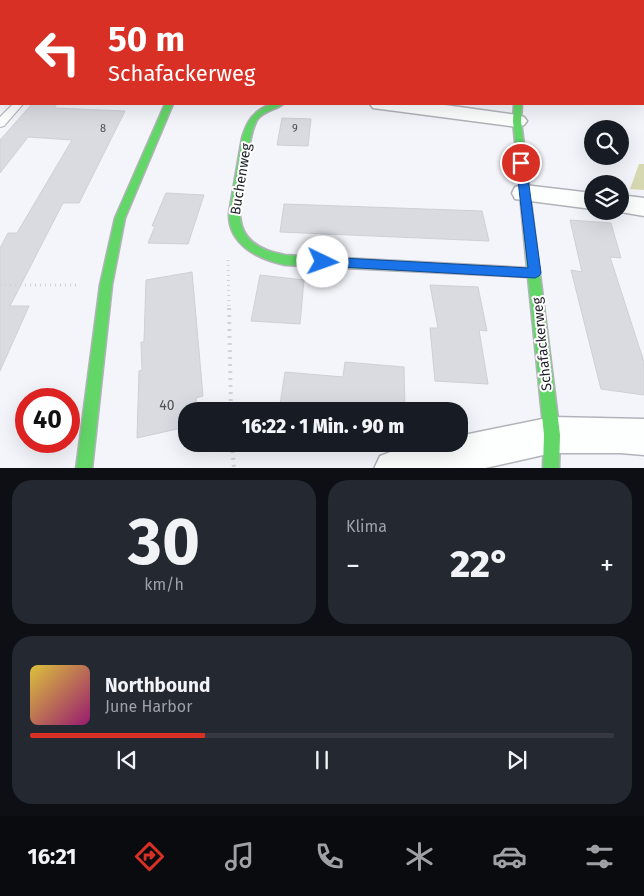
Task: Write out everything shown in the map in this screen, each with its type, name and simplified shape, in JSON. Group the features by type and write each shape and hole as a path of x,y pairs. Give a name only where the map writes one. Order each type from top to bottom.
{"street":[{"path":"84,468 106,285 120,218 168,105"},
{"name":"Buchenweg","path":"276,105 266,109 251,123 245,147 234,220 238,232 252,249 271,258 535,273"},
{"path":"404,105 518,112"},
{"name":"Schafackerweg","path":"518,112 524,193 535,273 551,452"},
{"path":"524,193 584,200"},
{"path":"629,205 644,207"},
{"path":"393,468 551,452 620,435 644,437"}],"lane":[{"path":"0,124 17,105"}],"path":[{"path":"231,402 228,257 234,220"},
{"path":"0,285 106,285"},
{"path":"233,452 234,468"}],"green space":[{"path":"639,164 644,164 644,190 630,189"}],"building":[{"path":"31,105 56,105 54,108 125,111 79,203 63,203 10,306 29,306 0,371 0,248 8,233 17,233 72,140 28,137 0,173 0,140"},
{"path":"282,118 311,119 308,146 277,145"},
{"path":"166,193 204,195 188,244 148,243 155,226 152,226"},
{"path":"284,204 482,211 489,241 280,232"},
{"path":"570,220 611,223 621,258 610,257 644,362 644,395 601,389 571,270 582,272"},
{"path":"192,272 203,396 196,398 196,402 178,402 178,429 137,438 139,371 142,370 141,342 144,342 146,280"},
{"path":"260,275 304,280 300,324 251,321"},
{"path":"430,285 478,287 487,331 479,330 488,384 435,381 430,328 438,328"},
{"path":"345,362 404,367 405,402 280,402 285,372 343,377"}],"traffic: fast":[{"path":"84,468 106,285 120,218 169,105"},
{"path":"276,105 261,112 253,120 240,169 234,222 237,231 252,248 271,257 285,260 535,273"},
{"path":"518,105 517,121 552,435 551,468"}],"route":[{"path":"323,262 535,273 521,163"}]}
